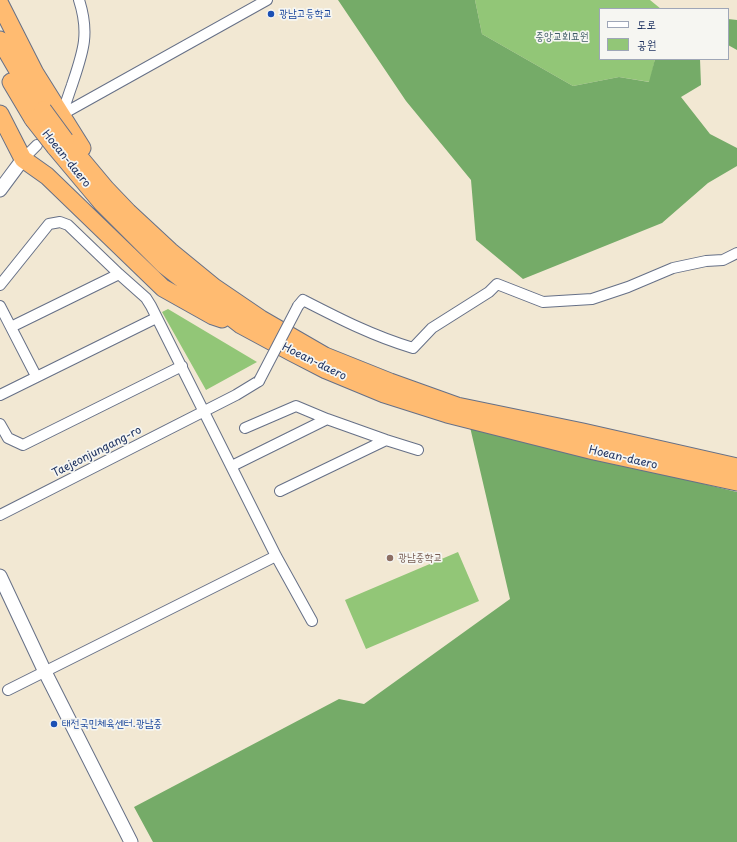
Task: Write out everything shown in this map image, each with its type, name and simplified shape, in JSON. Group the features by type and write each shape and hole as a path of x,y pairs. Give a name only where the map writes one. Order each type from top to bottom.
{"highway":[{"path":"0,4 59,119 79,144 154,227 224,284 261,319"},
{"path":"0,40 20,76 38,114"},
{"path":"0,64 60,143"},
{"path":"0,114 23,159 46,176 163,288 213,316 242,325"},
{"name":"Hoean-daero","path":"60,143 170,251 214,287 261,319 325,356 390,382 457,406 583,432 737,467"},
{"name":"Hoean-daero","path":"60,143 102,203 164,265 242,325 326,370 384,394 440,412 587,450 737,482"},
{"path":"713,461 737,462"}],"street":[{"path":"59,119 83,52 85,34 84,16 79,0"},
{"path":"59,119 267,0"},
{"path":"0,190 23,159 37,144"},
{"path":"0,285 49,224 60,222 68,225 146,298 205,411 276,556 312,621"},
{"name":"Taejeonjungang-ro","path":"0,514 251,387 259,381 302,300 352,326 383,339 413,348 432,328 489,292 497,284 543,302 592,299 628,287 672,268 706,261 722,260 737,253"},
{"path":"11,327 119,274"},
{"path":"0,306 36,376"},
{"path":"0,395 156,318"},
{"path":"0,424 8,438 23,445 182,366"},
{"path":"245,428 296,406 327,419 418,450"},
{"path":"232,466 327,419"},
{"path":"280,491 386,440"},
{"path":"8,690 276,556"},
{"path":"0,576 131,842"}],"green space":[{"path":"338,0 475,0 482,34 573,86 619,77 649,82 655,60 700,60 701,85 681,97 710,134 737,148 737,166 708,183 662,223 523,279 476,240 471,180 406,101"},
{"name":"중앙교회묘원","path":"475,0 650,0 660,8 599,8 599,60 655,60 650,82 619,77 573,86 482,34"},
{"path":"729,19 737,20 737,50 729,46"},
{"path":"168,309 257,362 206,390 162,312"},
{"path":"470,427 737,492 737,842 153,842 134,807 339,699 364,704 510,599"},
{"path":"458,552 479,601 366,649 345,600"}],"place":[{"name":"광남고등학교","path":"271,14"},
{"name":"광남중학교","path":"390,558"},
{"name":"태전국민체육센터.광남중","path":"54,724"}]}
